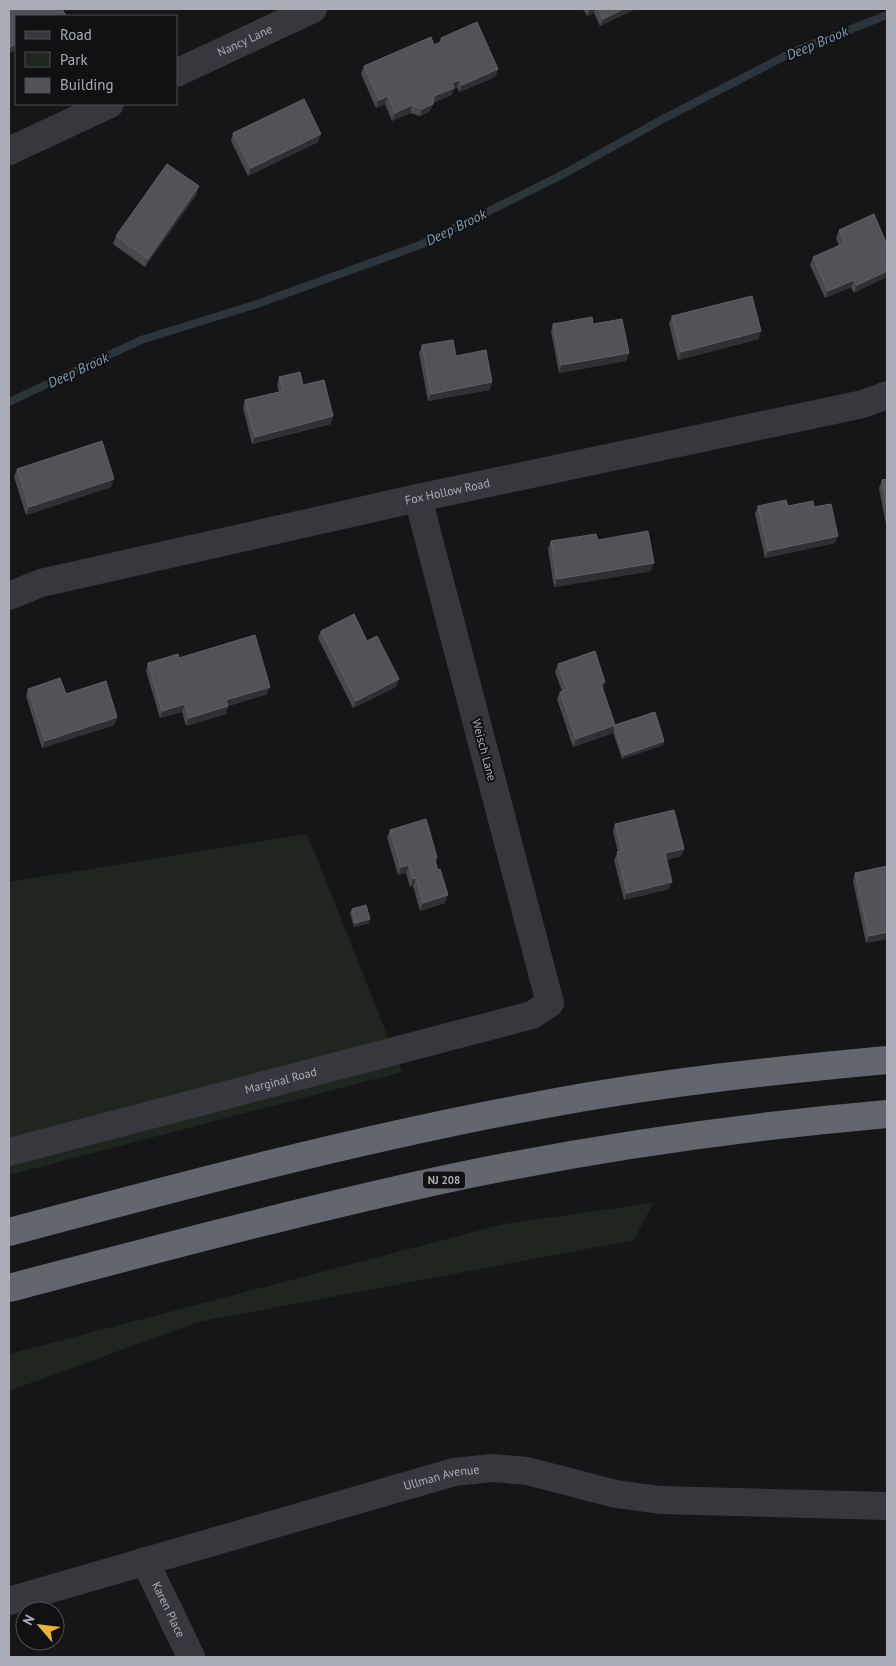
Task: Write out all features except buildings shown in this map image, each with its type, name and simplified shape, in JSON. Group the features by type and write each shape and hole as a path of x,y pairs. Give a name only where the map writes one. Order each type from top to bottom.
{"highway":[{"path":"9,1232 170,1189 349,1146 530,1107 622,1091 710,1079 798,1068 887,1060"},
{"name":"NJ 208","path":"9,1288 277,1218 437,1181 717,1132 887,1114"}],"street":[{"name":"Nancy Lane","path":"178,72 314,9"},
{"path":"9,151 108,105"},
{"name":"Fox Hollow Road","path":"9,596 41,583 418,498 863,404 887,395"},
{"name":"Weisch Lane","path":"418,498 550,1003"},
{"name":"Marginal Road","path":"9,1152 532,1015 550,1003"},
{"name":"Ullman Avenue","path":"9,1601 454,1472 492,1468 527,1470 616,1494 660,1500 887,1506"},
{"name":"Karen Place","path":"146,1562 191,1657"}],"green space":[{"path":"307,834 402,1072 9,1175 9,882"},
{"path":"653,1203 634,1240 198,1322 9,1391 9,1354 504,1224"}],"waterway":[{"name":"Deep Brook","path":"9,402 141,340 257,304 420,245 560,176 663,119 795,51 887,15"}]}
